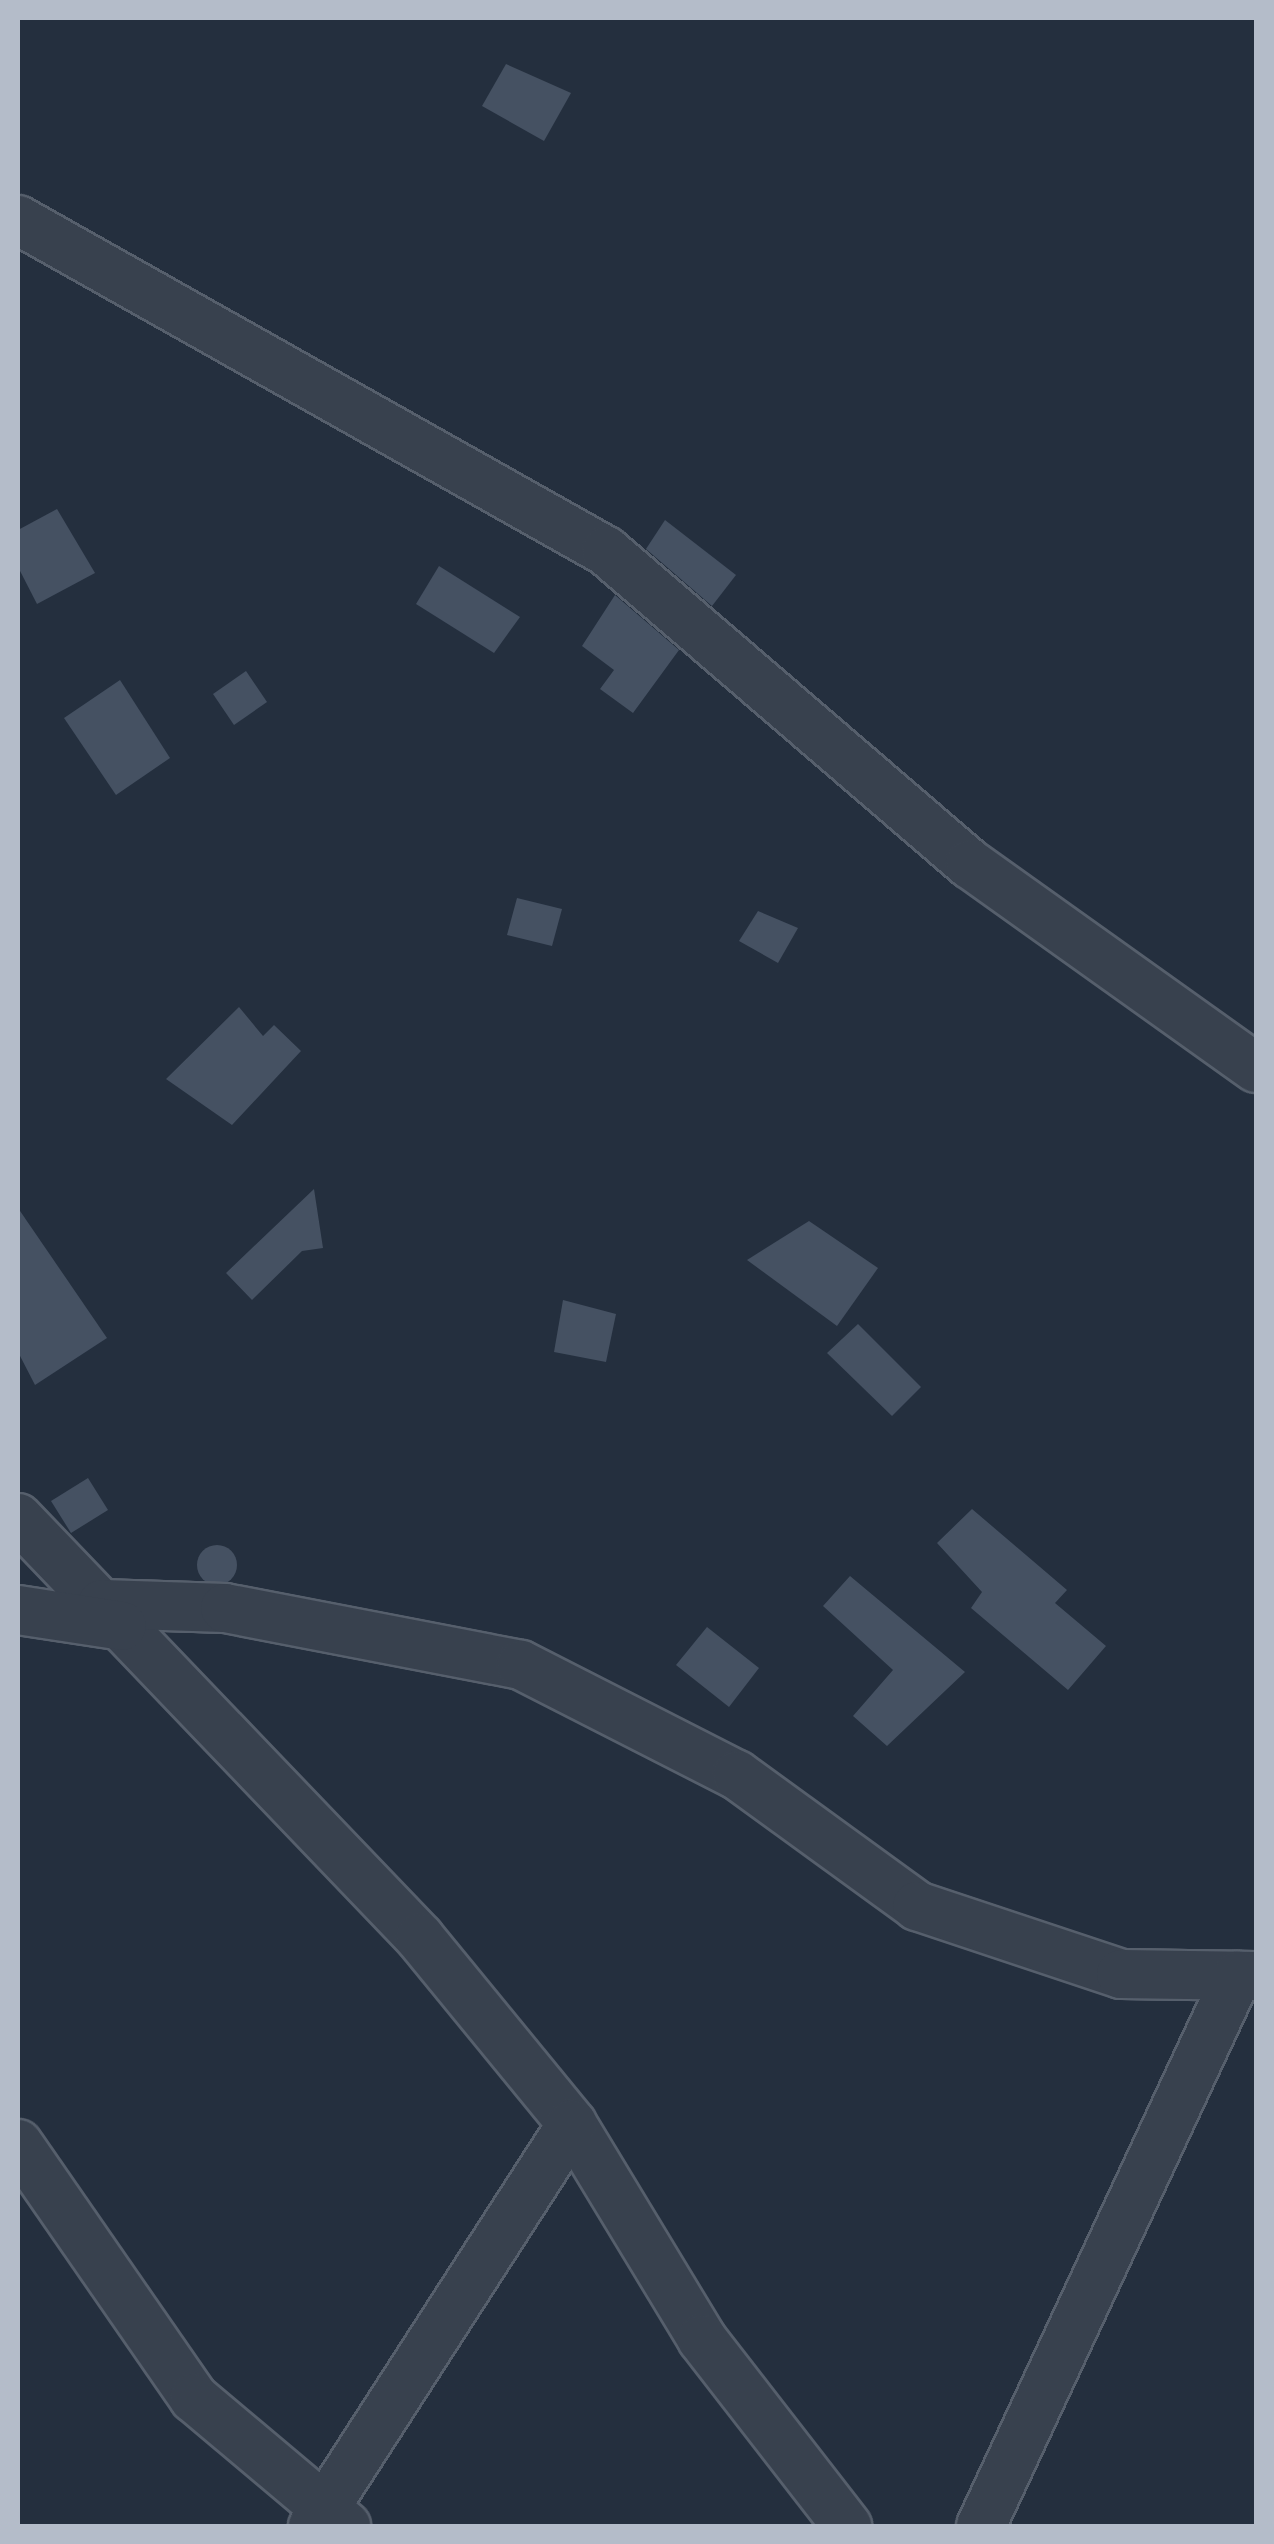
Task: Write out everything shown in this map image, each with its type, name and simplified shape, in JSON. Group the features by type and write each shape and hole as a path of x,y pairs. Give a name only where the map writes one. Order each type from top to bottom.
{"street":[{"path":"18,220 606,551 970,864 1256,1068"},
{"path":"18,1518 420,1938 572,2124 702,2339 847,2526"},
{"path":"18,1610 112,1615 225,1608 520,1665 738,1775 917,1906 1120,1974 1247,1976 981,2526"},
{"path":"18,2144 194,2398 328,2522 572,2124"}],"building":[{"path":"506,64 571,93 544,141 482,106"},
{"path":"57,509 95,573 37,604 18,567 18,530"},
{"path":"665,520 736,575 712,606 646,549"},
{"path":"439,566 520,617 494,653 416,604"},
{"path":"615,595 679,650 633,713 600,689 614,670 582,646"},
{"path":"246,671 267,702 234,725 213,694"},
{"path":"120,680 170,758 116,795 64,718"},
{"path":"517,898 562,909 552,946 507,935"},
{"path":"758,911 798,928 778,963 739,941"},
{"path":"239,1007 263,1036 274,1025 301,1051 232,1125 166,1079"},
{"path":"314,1189 323,1248 302,1251 252,1300 226,1273"},
{"path":"18,1208 107,1338 35,1385 18,1352"},
{"path":"809,1221 878,1268 837,1326 747,1260"},
{"path":"563,1300 616,1314 606,1362 554,1352"},
{"path":"858,1324 921,1387 892,1416 827,1353"},
{"path":"88,1478 108,1510 71,1533 51,1501"},
{"path":"972,1509 1067,1590 1055,1603 1106,1646 1068,1690 971,1608 982,1592 937,1543"},
{"path":"217,1545 231,1551 237,1565 231,1579 217,1585 203,1579 197,1565 203,1551"},
{"path":"850,1576 965,1672 887,1746 853,1716 893,1670 823,1606"},
{"path":"707,1627 759,1668 729,1707 676,1665"}]}
